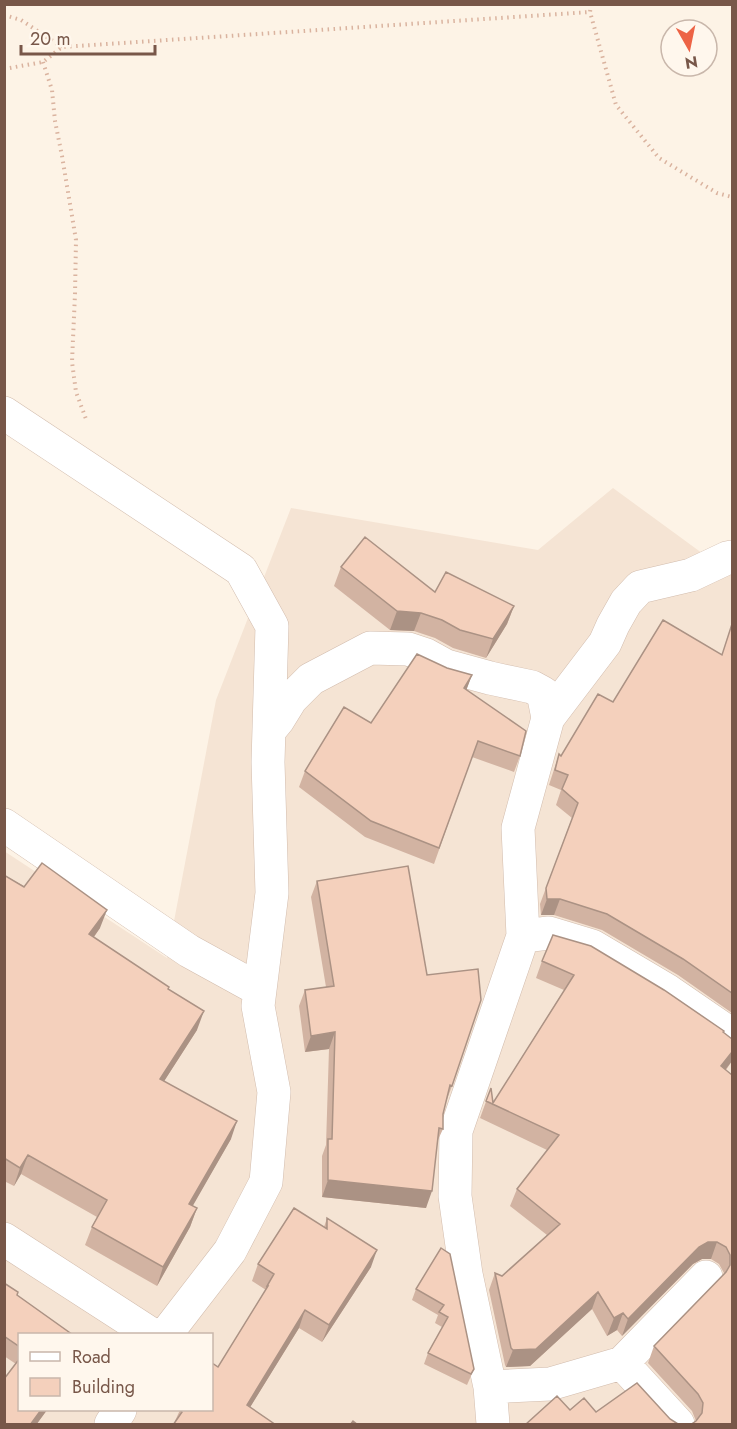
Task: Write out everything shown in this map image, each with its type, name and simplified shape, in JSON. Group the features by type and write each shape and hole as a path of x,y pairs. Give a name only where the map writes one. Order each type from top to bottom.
{"street":[{"path":"4,413 241,570 272,626 268,762 272,893 258,1006 274,1092 266,1182 230,1251 168,1333"},
{"path":"492,1425 490,1387 466,1274 455,1196 456,1131 523,936 518,828 548,718 605,644 626,602 640,587 691,575 732,557"},
{"path":"269,731 291,699 311,680 370,648 408,649 426,655 446,666 532,687 543,693 548,718"},
{"path":"4,825 189,951 260,990"},
{"path":"523,936 549,933 592,945 732,1035"},
{"path":"4,1239 148,1333"},
{"path":"490,1387 550,1384 622,1363 706,1277"},
{"path":"622,1363 678,1425"},
{"path":"111,1425 119,1411"}],"path":[{"path":"591,4 590,12 616,105 659,158 717,193 732,197"},
{"path":"4,69 43,62 62,47 590,12"},
{"path":"4,15 21,20 62,47"},
{"path":"43,62 52,90 55,121 76,240 72,362 76,392 87,422"}],"shaded area":[{"path":"613,488 732,575 732,1424 5,1424 4,851 167,958 216,700 291,508 538,550"}],"building":[{"path":"365,537 435,592 446,572 514,606 493,639 460,630 442,620 421,613 397,611 341,567"},
{"path":"663,620 722,655 732,624 732,993 683,959 607,914 560,899 547,899 546,888 578,803 562,789 568,775 555,770 559,754 561,756 598,694 613,702"},
{"path":"417,654 447,668 472,675 464,688 526,731 520,756 478,741 439,848 371,821 305,771 344,707 371,723"},
{"path":"42,863 107,910 89,934 204,1011 160,1079 237,1121 189,1204 197,1208 163,1267 92,1227 107,1200 28,1155 20,1168 4,1158 4,875 24,887"},
{"path":"408,866 427,975 478,969 481,1000 452,1086 450,1085 443,1114 443,1129 439,1128 432,1191 328,1180 328,1139 332,1139 335,1032 311,1036 305,990 334,986 317,881"},
{"path":"553,935 591,946 664,990 724,1031 732,1039 732,1052 721,1066 732,1075 732,1425 690,1425 702,1413 703,1403 698,1394 654,1346 726,1272 730,1265 730,1255 726,1247 717,1242 708,1242 699,1247 628,1319 623,1313 614,1318 598,1292 536,1349 513,1350 511,1348 495,1273 502,1276 560,1224 517,1189 559,1135 486,1101 491,1088 493,1103 574,975 542,961"},
{"path":"294,1208 327,1229 327,1218 377,1250 329,1325 305,1310 247,1405 276,1425 173,1425 181,1411 213,1411 213,1364 218,1367 274,1274 258,1264"},
{"path":"441,1248 450,1254 474,1369 471,1374 428,1353 448,1317 439,1312 444,1305 416,1289"},
{"path":"4,1283 70,1333 18,1333 18,1346 4,1336"},
{"path":"18,1361 18,1411 40,1411 30,1425 4,1425 4,1379"},
{"path":"637,1383 670,1419 680,1425 525,1425 557,1396 570,1410 584,1398 596,1412"}]}
